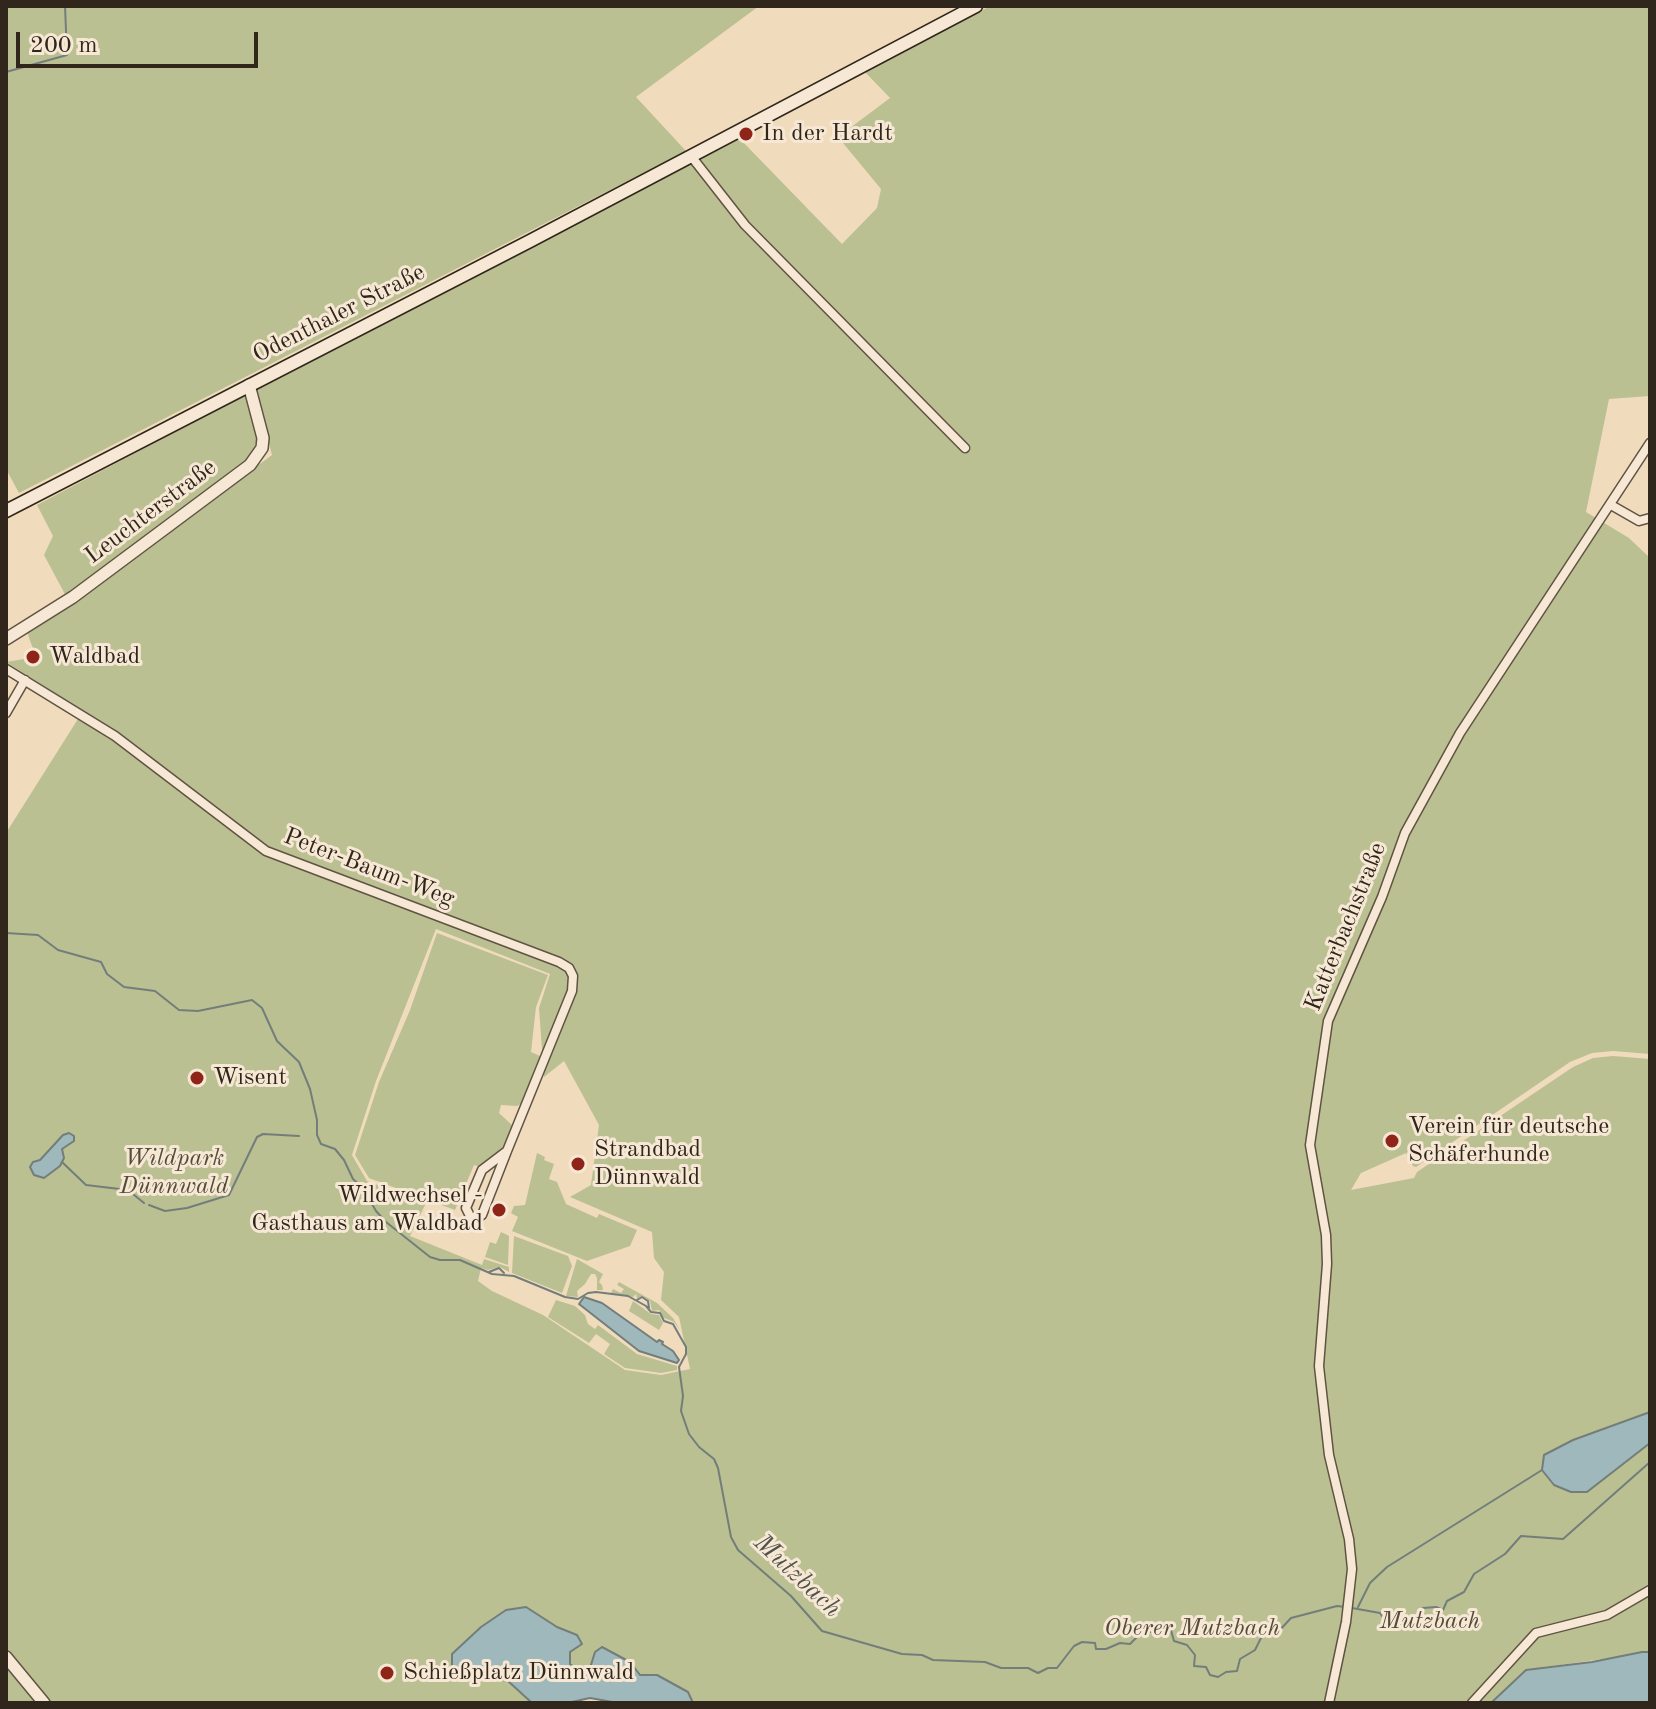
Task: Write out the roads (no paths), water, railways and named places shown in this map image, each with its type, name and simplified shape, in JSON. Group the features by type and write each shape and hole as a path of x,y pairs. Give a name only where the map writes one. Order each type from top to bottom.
{"main road":[{"name":"Odenthaler Straße","path":"6,511 976,6"}],"street":[{"path":"691,156 745,225 965,448"},
{"name":"Leuchterstraße","path":"6,639 99,579 250,465 262,448 263,438 249,385"},
{"name":"Katterbachstraße","path":"1329,1703 1346,1622 1352,1569 1349,1539 1329,1455 1319,1366 1327,1264 1326,1235 1310,1145 1328,1021 1382,897 1405,833 1484,693 1650,443"},
{"path":"1611,505 1639,521 1650,518"},
{"name":"Peter-Baum-Weg","path":"6,669 115,736 266,851 569,968 573,976 572,991 482,1215 476,1218 470,1216 466,1208 482,1170 507,1151"},
{"path":"6,713 25,680"},
{"path":"1472,1703 1536,1633 1607,1615 1650,1590"},
{"path":"6,1657 44,1703"}],"water":[{"path":"69,1133 74,1136 74,1141 62,1149 64,1158 60,1166 44,1178 34,1175 30,1167 33,1162 40,1160 63,1135"},
{"path":"584,1297 602,1303 657,1342 663,1342 679,1360 677,1363 639,1351 579,1304"},
{"path":"1650,1412 1650,1443 1587,1492 1571,1492 1554,1485 1542,1470 1544,1455 1573,1440"},
{"path":"526,1607 557,1627 577,1635 582,1644 570,1652 570,1664 579,1670 590,1668 595,1652 602,1647 630,1662 640,1675 657,1675 688,1692 693,1703 618,1703 590,1698 567,1703 532,1703 508,1681 452,1672 452,1654 481,1627 506,1610"},
{"path":"1650,1652 1650,1703 1491,1703 1526,1670"}],"waterway":[{"path":"6,72 67,55 65,6"},
{"name":"Mutzbach","path":"6,933 38,935 58,950 101,962 107,974 124,987 155,991 179,1010 198,1011 252,1000 262,1008 277,1041 299,1062 310,1089 321,1144 335,1149 353,1179 363,1188 386,1222 430,1257 460,1260 492,1274 514,1276 565,1297 578,1299 596,1292 628,1296 651,1312 660,1313 664,1321 673,1324 686,1347 679,1367 683,1396 681,1411 689,1434 714,1459 718,1468 731,1537 738,1550 791,1596 822,1631 902,1654 922,1655 933,1660 985,1662 1001,1668 1028,1668 1038,1673 1057,1668 1074,1646 1082,1642 1095,1643 1096,1649 1106,1649 1120,1643 1130,1644 1142,1632 1155,1632 1162,1624 1169,1623 1174,1641 1187,1645 1195,1655 1194,1666 1206,1667 1210,1675 1218,1677 1237,1671 1240,1659 1255,1650 1269,1630 1278,1632 1291,1618 1337,1606 1345,1607"},
{"path":"149,1205 165,1211 187,1208 229,1195 257,1137 263,1134 299,1136"},
{"path":"62,1162 86,1185 128,1190 144,1203"},
{"name":"Mutzbach","path":"489,1272 499,1268 504,1273"},
{"name":"Mutzbach","path":"637,1300 642,1297 648,1301 649,1308"},
{"name":"Mutzbach","path":"1352,1608 1380,1613 1390,1627 1412,1624 1423,1608 1443,1610 1447,1601 1464,1592 1474,1574 1505,1554 1521,1536 1563,1539 1650,1462"},
{"path":"1358,1607 1370,1583 1387,1567 1542,1470"}],"place":[{"name":"In der Hardt","path":"746,134"},
{"name":"Waldbad","path":"33,657"},
{"name":"Wisent","path":"197,1078"},
{"name":"Verein für deutsche Schäferhunde","path":"1392,1141"},
{"name":"Strandbad Dünnwald","path":"578,1164"},
{"name":"Wildwechsel - Gasthaus am Waldbad","path":"499,1210"},
{"name":"Schießplatz Dünnwald","path":"387,1673"}],"park label":[{"name":"Wildpark Dünnwald","path":"174,1173"},
{"name":"Oberer Mutzbach","path":"1192,1629"}]}
